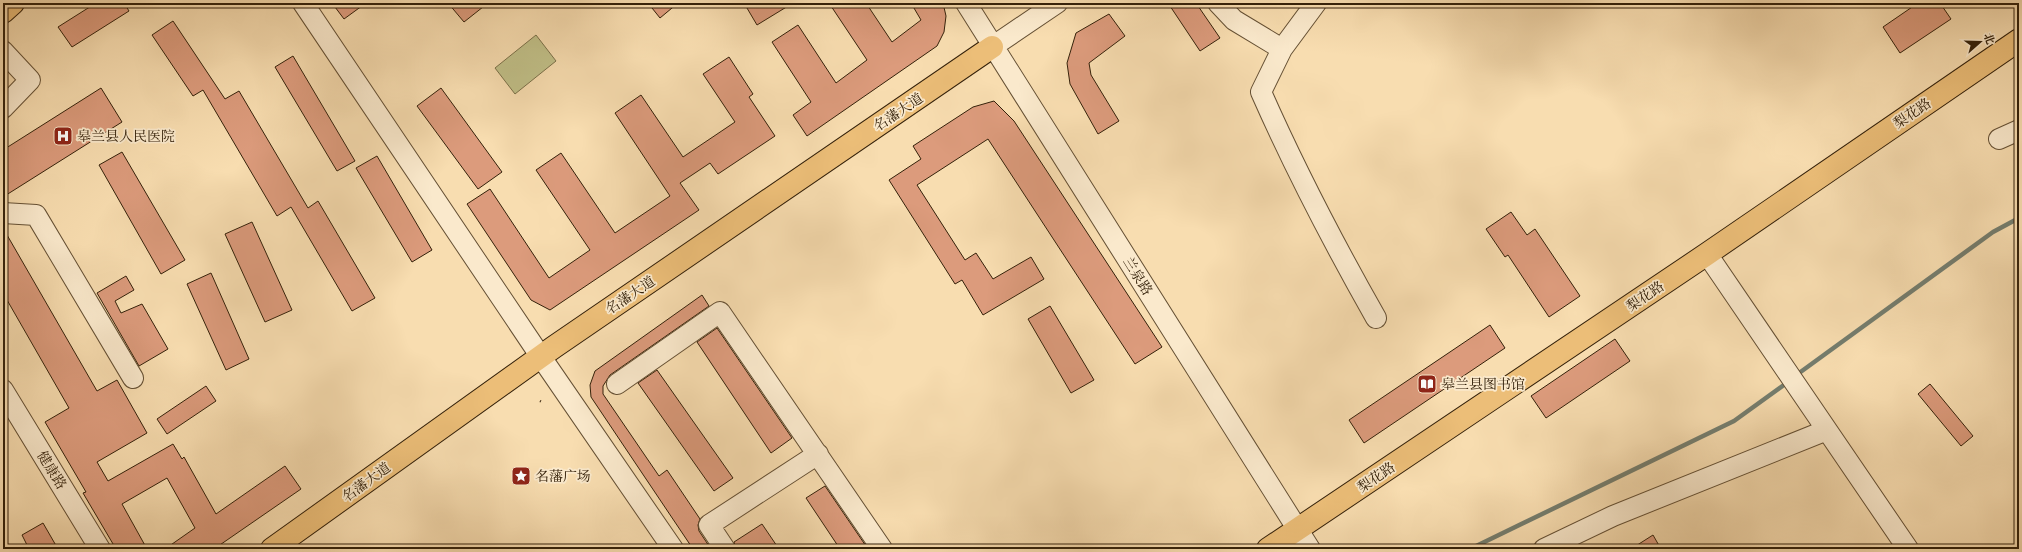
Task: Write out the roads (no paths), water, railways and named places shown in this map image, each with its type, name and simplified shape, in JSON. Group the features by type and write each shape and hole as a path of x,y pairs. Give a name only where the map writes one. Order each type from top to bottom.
{"main road":[{"path":"3,12 13,3"},
{"name":"梨花路","path":"1268,549 1707,254 2019,40"},
{"name":"名藩大道","path":"272,549 541,357 992,47"}],"street":[{"path":"304,3 541,357 673,549"},
{"name":"兰泉路","path":"966,3 992,47 1310,549"},
{"path":"992,47 1058,3"},
{"path":"1218,3 1234,20 1282,48"},
{"path":"1316,3 1282,48 1261,92 1289,154 1339,253 1376,318"},
{"path":"3,51 30,80 3,108"},
{"path":"2000,139 2019,130"},
{"path":"3,213 36,215 133,378"},
{"path":"1707,254 1908,549"},
{"path":"617,384 720,312 882,549"},
{"name":"健康路","path":"3,390 100,549"},
{"path":"1544,549 1613,516 1827,430"},
{"path":"725,549 709,525 818,454"}],"waterway":[{"path":"1795,376 1993,232 2019,218"},
{"path":"1470,549 1734,421 1788,382"}],"place":[{"name":"皋兰县人民医院","path":"63,136"},
{"name":"皋兰县图书馆","path":"1427,384"},
{"name":"名藩广场","path":"521,476"}]}
